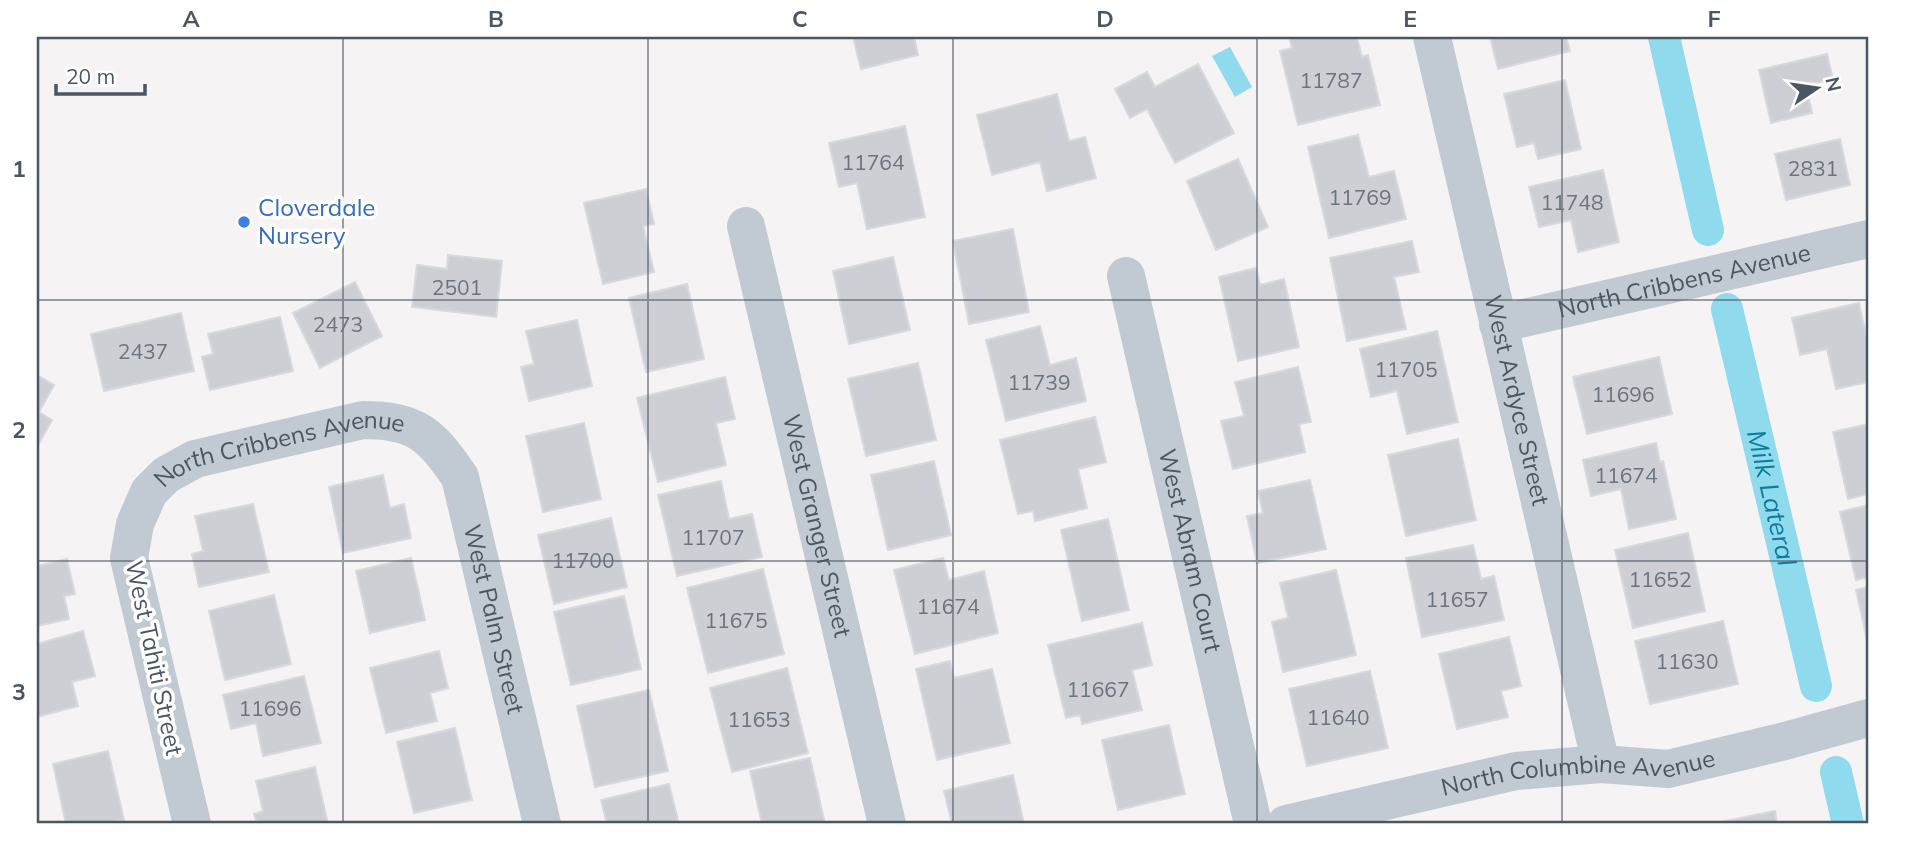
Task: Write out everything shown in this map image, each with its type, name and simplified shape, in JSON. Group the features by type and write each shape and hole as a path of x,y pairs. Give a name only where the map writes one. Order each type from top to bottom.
{"street":[{"name":"West Ardyce Street","path":"1432,37 1601,764"},
{"name":"West Granger Street","path":"746,226 887,824"},
{"name":"North Cribbens Avenue","path":"1498,324 1868,239"},
{"name":"West Abram Court","path":"1126,276 1253,824"},
{"name":"North Cribbens Avenue","path":"149,492 166,475 195,458 363,420 390,420 417,429"},
{"name":"West Palm Street","path":"417,429 439,447 460,477 542,824"},
{"name":"West Tahiti Street","path":"149,492 135,524 129,558 192,824"},
{"name":"North Columbine Avenue","path":"1286,824 1516,771 1601,764 1668,769 1868,719"}],"water":[{"path":"1230,47 1252,87 1235,97 1212,56"}],"building":[{"path":"853,37 914,37 918,55 861,69"},
{"path":"1289,37 1357,37 1362,57 1368,55 1380,105 1298,125 1280,51 1292,48"},
{"path":"1490,37 1566,37 1570,51 1498,69"},
{"path":"1827,54 1833,79 1806,85 1812,113 1771,123 1759,70"},
{"path":"1198,64 1234,133 1175,163 1147,109 1130,118 1115,89 1147,72 1155,87"},
{"path":"1565,80 1581,149 1538,159 1534,143 1517,147 1504,94"},
{"path":"1057,94 1069,141 1085,137 1096,178 1047,191 1040,162 992,175 977,115"},
{"path":"905,126 925,217 867,229 857,183 839,187 829,143"},
{"path":"1358,135 1369,177 1394,171 1406,219 1329,238 1308,147"},
{"path":"1840,139 1850,185 1786,200 1775,154"},
{"path":"1238,159 1268,227 1216,250 1187,181"},
{"path":"1603,170 1619,242 1578,252 1571,220 1539,227 1529,187"},
{"path":"646,189 654,224 643,226 654,272 603,284 584,203"},
{"path":"1013,229 1029,312 969,324 953,241"},
{"path":"1412,241 1419,272 1394,277 1406,329 1347,341 1330,258"},
{"path":"448,255 502,261 496,317 412,307 417,265 447,269"},
{"path":"893,257 910,330 849,344 833,271"},
{"path":"1256,268 1260,285 1284,279 1299,347 1238,361 1219,277"},
{"path":"355,282 382,336 320,368 293,313"},
{"path":"687,284 704,359 646,372 629,298"},
{"path":"1859,303 1868,344 1868,382 1836,389 1827,349 1800,355 1792,318"},
{"path":"181,313 194,371 104,391 91,334"},
{"path":"280,317 293,371 210,390 202,357 213,354 208,334"},
{"path":"577,320 592,386 529,401 521,367 534,364 526,331"},
{"path":"1040,326 1050,365 1076,358 1086,401 1006,421 986,340"},
{"path":"1437,331 1458,422 1407,434 1397,391 1371,397 1360,349"},
{"path":"1659,357 1672,414 1587,434 1573,377"},
{"path":"918,363 936,440 866,456 848,379"},
{"path":"1298,367 1311,422 1299,424 1305,452 1233,469 1221,421 1244,416 1235,382"},
{"path":"37,375 54,385 39,412 52,420 37,447"},
{"path":"725,377 735,419 716,423 726,465 658,482 637,398"},
{"path":"1095,417 1106,462 1078,469 1087,508 1035,521 1033,511 1018,514 1000,440"},
{"path":"584,423 601,499 543,512 526,436"},
{"path":"1868,424 1868,494 1848,499 1833,432"},
{"path":"1458,439 1476,520 1406,536 1388,455"},
{"path":"1656,443 1660,462 1663,461 1676,519 1629,529 1621,489 1591,496 1583,460"},
{"path":"934,461 951,535 888,550 871,475"},
{"path":"383,475 390,508 404,504 411,538 343,553 329,487"},
{"path":"1310,480 1326,549 1257,563 1247,516 1263,513 1258,491"},
{"path":"721,481 729,519 752,514 762,557 677,576 658,495"},
{"path":"253,504 269,572 199,587 192,554 203,551 195,516"},
{"path":"1868,505 1868,577 1856,580 1840,512"},
{"path":"611,518 627,587 554,604 538,535"},
{"path":"1108,519 1129,610 1082,621 1061,530"},
{"path":"1688,533 1705,611 1633,628 1615,550"},
{"path":"1473,545 1481,579 1494,576 1504,620 1422,637 1406,558"},
{"path":"411,558 425,620 370,633 356,571"},
{"path":"943,558 949,580 984,571 998,633 915,654 894,570"},
{"path":"67,559 75,594 64,596 69,619 37,626 37,566"},
{"path":"763,569 784,654 708,673 687,588"},
{"path":"1336,570 1356,655 1283,672 1272,622 1288,618 1280,583"},
{"path":"1868,587 1868,645 1856,590"},
{"path":"274,595 291,664 225,680 209,611"},
{"path":"624,596 641,669 571,685 554,612"},
{"path":"1723,621 1738,684 1650,704 1635,641"},
{"path":"1142,623 1152,665 1132,670 1142,710 1082,724 1080,715 1066,718 1048,645"},
{"path":"83,631 95,676 72,682 78,706 37,717 37,644"},
{"path":"1509,637 1521,686 1501,691 1508,717 1457,729 1439,654"},
{"path":"439,651 448,688 430,693 437,721 386,733 370,668"},
{"path":"950,661 954,678 992,669 1010,743 937,760 916,669"},
{"path":"787,668 808,753 732,772 710,688"},
{"path":"1370,671 1388,748 1307,766 1289,689"},
{"path":"304,676 321,743 263,756 256,723 231,729 223,695"},
{"path":"649,690 668,771 595,787 577,706"},
{"path":"1169,725 1185,794 1118,810 1102,740"},
{"path":"455,728 472,800 414,813 397,742"},
{"path":"108,751 124,820 106,824 66,824 53,764"},
{"path":"810,758 825,824 762,824 750,771"},
{"path":"315,767 328,824 257,824 254,814 263,811 256,781"},
{"path":"1013,775 1024,824 952,824 944,791"},
{"path":"669,784 679,824 607,824 601,800"},
{"path":"1775,811 1777,824 1711,824"}],"waterway":[{"name":"Milk Lateral","path":"1664,37 1708,230"},
{"name":"Milk Lateral","path":"1727,309 1816,686"},
{"name":"Milk Lateral","path":"1836,772 1848,824"}],"place":[{"name":"Cloverdale Nursery","path":"244,222"}]}
